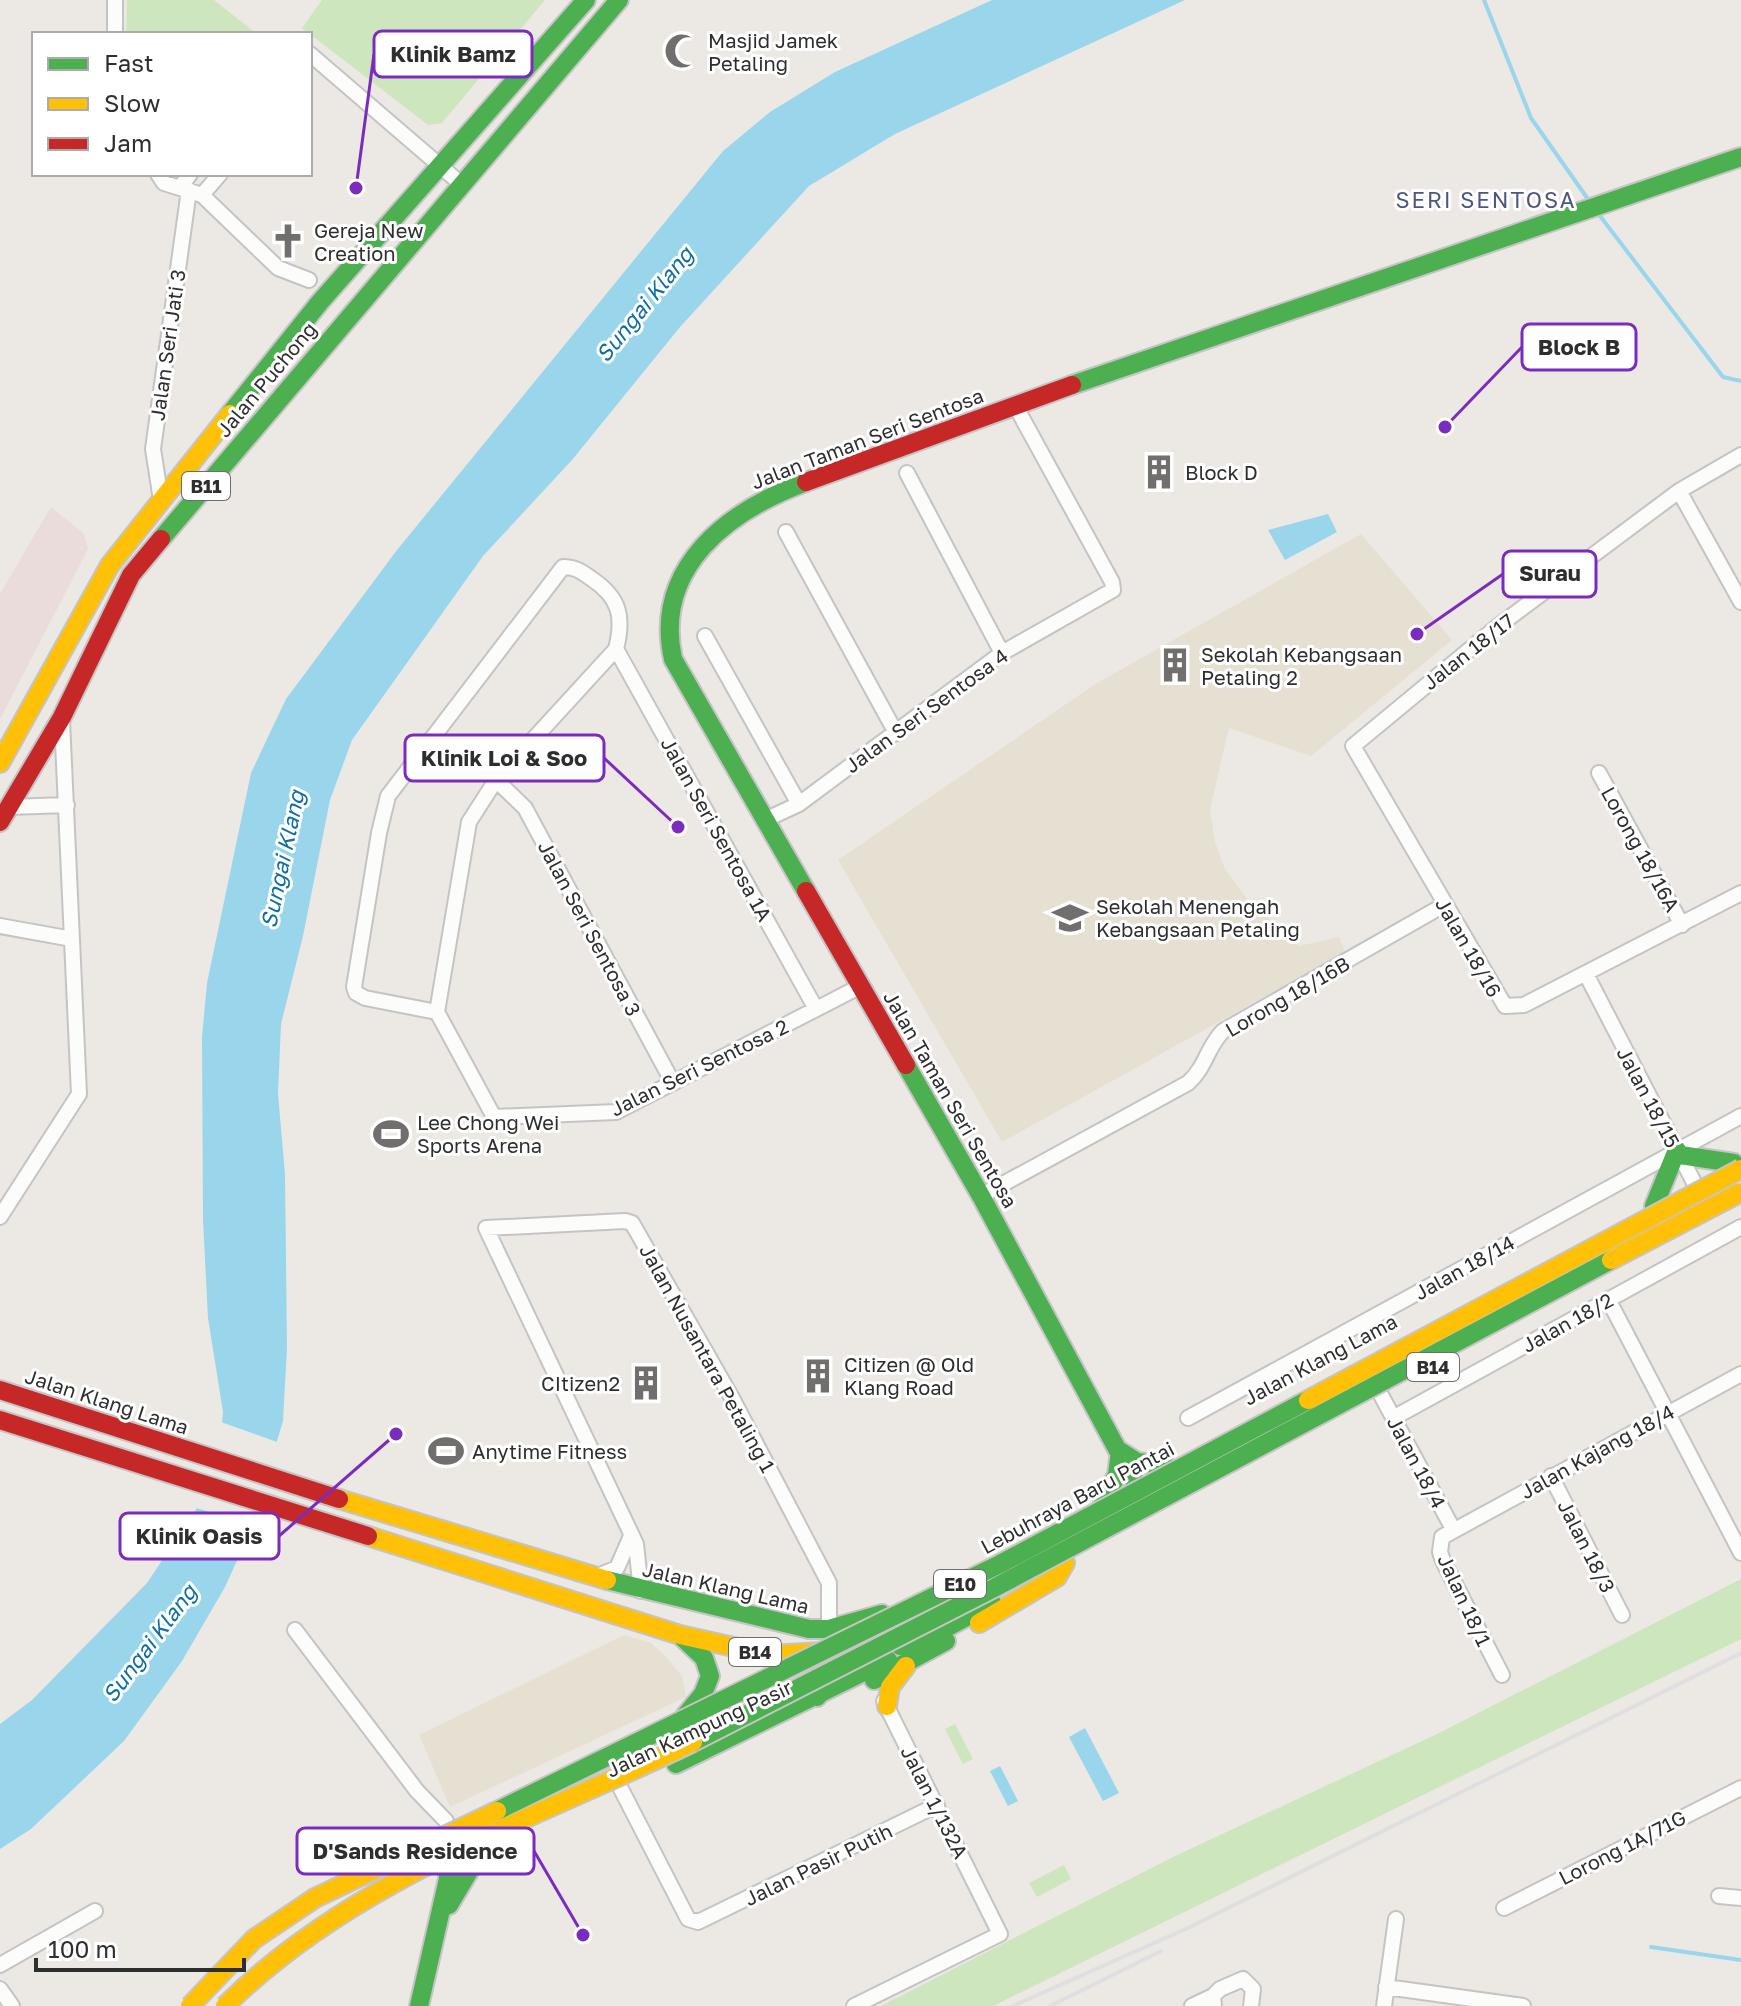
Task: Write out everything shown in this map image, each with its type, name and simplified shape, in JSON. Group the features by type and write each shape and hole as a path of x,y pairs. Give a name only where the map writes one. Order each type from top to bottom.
{"main road":[{"name":"Jalan Puchong","path":"0,763 110,565 320,302 586,0"},
{"name":"Jalan Puchong","path":"4,815 62,717 131,575 460,183 619,0"},
{"name":"Jalan Taman Seri Sentosa","path":"1152,1516 1120,1451 981,1196 673,659 665,620 686,568 723,528 766,497 1015,405 1741,157"},
{"path":"1654,1206 1678,1153 1739,1164"},
{"name":"Jalan Klang Lama","path":"0,1390 160,1440 350,1505 641,1591 809,1629 829,1629 878,1616 924,1597 1165,1465 1739,1164"},
{"name":"Lebuhraya Baru Pantai","path":"190,2006 254,1939 315,1898 725,1702 986,1571 1739,1164"},
{"name":"E10","path":"225,2006 277,1956 329,1919 437,1862 752,1713 1007,1584 1741,1192"},
{"path":"1639,1245 1741,1206"},
{"name":"B14","path":"680,1635 770,1655 900,1646 933,1635 1152,1516 1741,1206"},
{"path":"0,1420 680,1635 703,1654 711,1679 707,1691 685,1716"},
{"path":"1103,1500 1117,1475 1120,1451 1137,1462 1165,1465"},
{"path":"593,1577 641,1598 813,1642 872,1676 913,1659 1029,1595 1057,1577 1065,1563"},
{"name":"Jalan Kampung Pasir","path":"480,1853 817,1697 872,1676 933,1635"},
{"path":"817,1697 830,1681 831,1651"},
{"path":"887,1706 894,1679 913,1659"},
{"path":"685,1716 711,1718 716,1737 705,1751"},
{"name":"Jalan Kampung Pasir","path":"446,1821 685,1716"},
{"path":"419,2006 448,1879 446,1821"},
{"path":"448,1847 458,1856 480,1853"},
{"path":"436,1926 480,1853"}],"street":[{"path":"115,0 115,32"},
{"path":"312,60 460,183"},
{"path":"159,176 164,183 190,191 278,268 309,280"},
{"path":"190,176 190,191"},
{"path":"190,191 216,176"},
{"name":"Jalan Seri Jati 3","path":"161,500 153,449 190,191"},
{"name":"Jalan Seri Sentosa 4","path":"767,819 799,804 1002,653 1113,590 1112,582 1015,405"},
{"name":"Jalan 18/17","path":"1355,742 1497,627 1679,491 1741,455"},
{"path":"907,473 1002,653"},
{"path":"1679,491 1741,602"},
{"path":"786,532 896,733"},
{"path":"563,567 574,567 606,588 619,605 622,625 616,649 496,780 469,822 437,1012 365,998 356,993 354,987 379,833 388,796 563,567"},
{"path":"705,636 799,804"},
{"name":"Jalan Seri Sentosa 1A","path":"616,649 816,1009"},
{"path":"0,1217 79,1094 62,717"},
{"name":"Jalan 18/16","path":"1355,742 1354,752 1505,1006 1524,1005 1741,893"},
{"name":"Lorong 18/16A","path":"1599,773 1682,925"},
{"name":"Jalan Seri Sentosa 3","path":"496,780 525,808 673,1083"},
{"path":"4,815 67,805"},
{"name":"Lorong 18/16B","path":"981,1196 1188,1083 1202,1070 1212,1042 1223,1031 1444,905"},
{"path":"0,926 72,939"},
{"name":"Jalan 18/15","path":"1586,974 1713,1219"},
{"name":"Jalan Seri Sentosa 2","path":"437,1012 494,1117 616,1112 861,986"},
{"name":"Jalan 18/14","path":"1188,1418 1741,1116"},
{"name":"Jalan Nusantara Petaling 1","path":"631,1536 486,1228 632,1223 732,1398 829,1583 829,1629"},
{"name":"Jalan 18/2","path":"1393,1418 1741,1227"},
{"path":"1608,1299 1741,1553"},
{"name":"Jalan Kajang 18/4","path":"1453,1529 1741,1374"},
{"name":"Jalan 18/4","path":"1381,1395 1453,1529"},
{"name":"Jalan 18/3","path":"1551,1476 1622,1615"},
{"name":"Jalan 18/1","path":"1453,1529 1442,1537 1440,1552 1502,1675"},
{"path":"593,1577 617,1568 631,1536"},
{"path":"631,1536 640,1560 641,1591"},
{"path":"295,1630 417,1791 446,1821"},
{"name":"Jalan 1/132A","path":"854,2006 1000,1934 872,1676"},
{"name":"Lorong 1A/71G","path":"1504,1908 1741,1788"},
{"name":"Jalan Pasir Putih","path":"621,1789 688,1919 698,1922 937,1805"},
{"path":"1719,1896 1741,1898"},
{"path":"0,1965 95,1911"},
{"path":"1384,2006 1396,1919"},
{"path":"1192,2006 1214,2001 1236,1981 1247,1980 1253,1989 1251,2006"},
{"path":"1386,1987 1520,2006"},
{"path":"0,1989 12,2006"}],"shaded area":[{"path":"51,507 84,534 88,549 0,719 0,594"},
{"name":"Sekolah Menengah Kebangsaan Petaling","path":"1361,534 1452,640 1311,756 1229,728 1210,809 1215,842 1225,869 1247,899 1299,946 1339,937 1345,952 1002,1142 838,860 1097,683"},
{"path":"624,1635 651,1643 667,1658 682,1676 686,1697 450,1807 419,1735"}],"green space":[{"path":"127,0 214,0 254,32 126,32"},
{"path":"322,0 545,0 442,123 428,125 312,36 312,32 302,28"},
{"path":"1741,1579 1741,1639 993,2006 881,2006 1175,1856 1435,1735"},
{"path":"955,1724 973,1759 963,1764 945,1729"},
{"path":"1064,1865 1071,1879 1037,1897 1029,1883"}],"water":[{"name":"Sungai Klang","path":"992,0 1185,0 895,134 809,186 680,327 572,460 483,556 352,740 330,800 303,936 281,1024 278,1094 285,1174 287,1348 283,1421 249,1534 225,1587 182,1661 124,1741 31,1829 0,1849 0,1724 32,1700 147,1583 197,1508 221,1434 223,1412 208,1318 203,1220 202,1037 207,983 251,773 286,699 397,550 723,151 770,112 835,72"},
{"path":"1328,514 1337,532 1285,560 1268,530"},
{"path":"1085,1728 1119,1793 1103,1801 1069,1737"},
{"path":"1000,1766 1018,1801 1008,1806 990,1771"}],"pier":[{"path":"218,1421 280,1443 256,1526 193,1507 208,1469"}],"waterway":[{"path":"1484,0 1531,118 1590,202"},
{"path":"1597,212 1723,377 1741,381"},
{"path":"1651,1947 1741,1960"}],"railway":[{"path":"1013,2006 1190,1927 1741,1653"},
{"path":"1050,2006 1161,1951"}],"traffic: fast":[{"path":"230,414 320,302 586,0"},
{"path":"161,539 619,0"},
{"path":"1072,385 1741,157"},
{"path":"806,482 750,509 724,526 703,547 686,570 674,597 670,626 673,659 806,891"},
{"path":"906,1065 981,1196 1145,1501"},
{"path":"1654,1206 1677,1150"},
{"path":"1680,1155 1734,1163"},
{"path":"693,1742 994,1588 1611,1260"},
{"path":"497,1811 1000,1564 1308,1400"},
{"path":"1103,1500 1117,1475 1120,1451 1137,1462 1165,1465"},
{"path":"607,1580 809,1629 829,1629 882,1614"},
{"path":"900,1646 933,1635 992,1603"},
{"path":"683,1638 704,1658 710,1676 703,1694 685,1716"},
{"path":"874,1680 946,1641"},
{"path":"676,1764 888,1660"},
{"path":"817,1697 830,1681 832,1664"},
{"path":"419,2006 448,1879 448,1847"},
{"path":"449,1905 480,1853"}],"traffic: slow":[{"path":"0,763 110,565 230,414"},
{"path":"1308,1400 1741,1169"},
{"path":"1611,1260 1741,1192"},
{"path":"339,1499 607,1580"},
{"path":"368,1536 680,1635 770,1655 822,1652"},
{"path":"979,1623 1057,1577 1065,1563"},
{"path":"887,1706 890,1687 906,1666"},
{"path":"225,2006 275,1961 387,1887 508,1826 693,1742"},
{"path":"190,2006 254,1939 315,1898 497,1811"}],"traffic: jam":[{"path":"806,482 1072,385"},
{"path":"0,822 62,717 131,575 161,539"},
{"path":"806,891 906,1065"},
{"path":"0,1390 339,1499"},
{"path":"0,1420 368,1536"}],"place":[{"name":"Masjid Jamek Petaling","path":"682,51"},
{"name":"Klinik Bamz","path":"356,188"},
{"name":"Gereja New Creation","path":"288,241"},
{"name":"Block B","path":"1445,427"},
{"name":"Block D","path":"1159,472"},
{"name":"Surau","path":"1417,634"},
{"name":"Sekolah Kebangsaan Petaling 2","path":"1175,665"},
{"name":"Klinik Loi & Soo","path":"678,827"},
{"name":"Sekolah Menengah Kebangsaan Petaling","path":"1070,918"},
{"name":"Lee Chong Wei Sports Arena","path":"391,1134"},
{"name":"Citizen @ Old Klang Road","path":"818,1376"},
{"name":"CItizen2","path":"646,1383"},
{"name":"Klinik Oasis","path":"396,1434"},
{"name":"Anytime Fitness","path":"446,1451"},
{"name":"D'Sands Residence","path":"583,1935"}],"district":[{"name":"SERI SENTOSA","path":"1486,199"}]}
